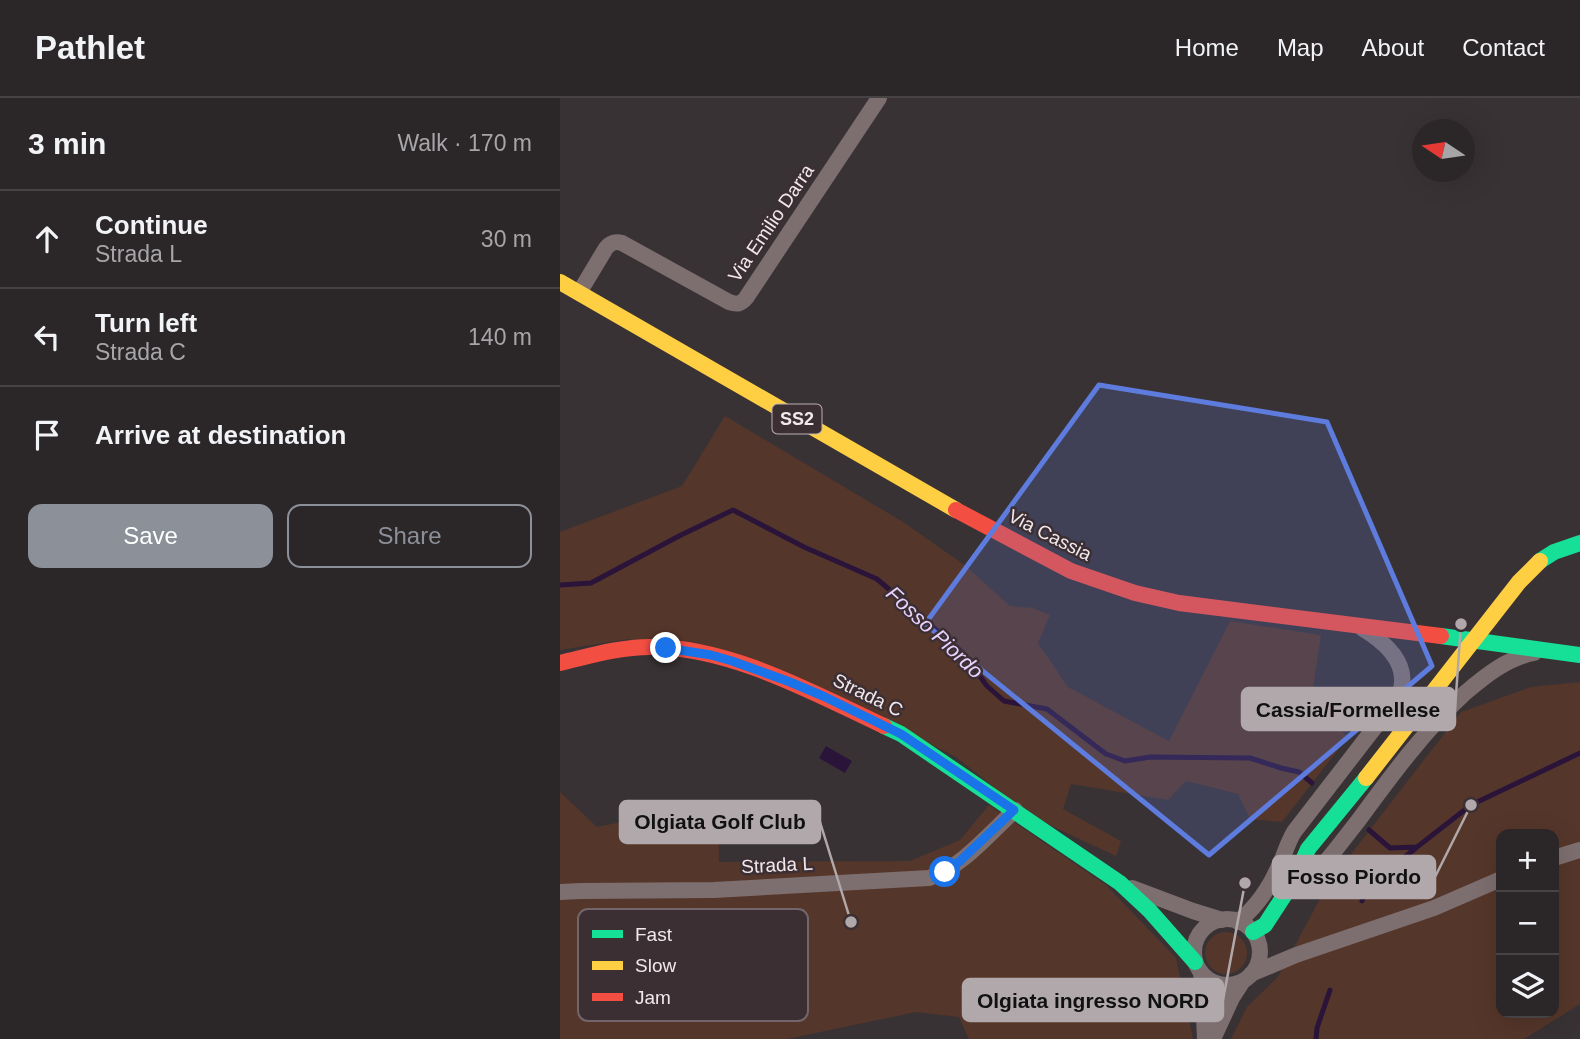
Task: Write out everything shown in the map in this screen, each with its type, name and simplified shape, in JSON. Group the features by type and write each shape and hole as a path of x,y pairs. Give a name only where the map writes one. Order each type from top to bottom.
{"street":[{"name":"Via Emilio Darra","path":"579,292 606,248 616,241 729,302 741,303 878,98"},
{"name":"Via Cassia","path":"560,282 965,515 1071,571 1115,588 1179,603 1580,655"},
{"path":"1213,1039 1232,998 1257,965 1259,955 1256,939 1283,900 1308,849 1519,582 1554,552 1580,543"},
{"path":"1279,866 1294,832 1402,689 1401,668 1392,652 1374,635 1352,624"},
{"name":"Strada C","path":"560,663 622,649 651,647 696,652 743,664 823,696 901,734 1120,883 1164,924 1198,967"},
{"path":"1295,879 1321,867 1410,752 1471,688 1520,656 1546,651"},
{"name":"Strada L","path":"560,892 714,890 929,878 954,867 1014,810"},
{"path":"1230,921 1262,881 1279,866 1308,849"},
{"path":"1559,856 1580,849"},
{"path":"1198,967 1207,979 1216,984 1234,984 1296,955 1434,908 1496,881"},
{"name":"Strada C","path":"1120,883 1193,911 1230,921"},
{"path":"1205,1039 1203,994 1194,951 1202,930 1211,923 1230,921 1246,926 1256,939 1276,951 1296,955"}],"highlighted area":[{"path":"1099,385 1327,422 1432,666 1209,855 925,624"}],"shaded area":[{"path":"725,416 903,522 966,566 1010,606 1033,608 1050,615 1038,643 1068,687 1169,741 1230,621 1321,635 1311,702 1348,737 1282,822 1250,819 1238,794 1186,781 1168,800 1071,784 1063,809 1121,841 1116,856 1030,816 956,757 828,692 628,639 560,650 560,532 682,486"},
{"path":"1580,682 1580,1004 1559,1017 1559,829 1496,829 1496,1018 1558,1018 1524,1039 1231,1039 1247,1007 1278,977 1328,884 1461,712 1531,687"},
{"path":"826,746 852,761 845,773 819,758"},
{"path":"560,792 597,827 689,808 718,807 719,862 910,861 960,840 989,805 1106,885 1176,958 1193,1039 969,1039 959,1017 916,1012 787,1039 560,1039"},
{"path":"1226,932 1241,938 1247,953 1241,968 1226,974 1211,968 1205,953 1211,938"}],"waterway":[{"name":"Fosso Piordo","path":"560,585 591,583 733,510 804,547 877,579 963,653 987,686 1004,701 1047,709 1106,754 1125,761 1150,757 1250,758 1299,772 1312,783"},
{"name":"Fosso Piordo","path":"1369,830 1390,848 1417,847 1471,805 1580,753"},
{"path":"1362,901 1367,887 1416,848"},
{"path":"1316,1039 1330,990"}],"traffic: fast":[{"path":"1540,561 1554,552 1580,543"},
{"path":"1441,636 1580,655"},
{"path":"884,726 901,734 1120,883 1150,911 1195,962"},
{"path":"1253,932 1265,925 1295,879 1308,849 1366,778"}],"traffic: slow":[{"path":"560,282 956,510"},
{"path":"1366,778 1519,582 1540,561"}],"traffic: jam":[{"path":"956,510 1071,571 1135,593 1179,603 1441,636"},
{"path":"560,663 638,647 710,654 800,686 884,726"}],"place":[{"name":"Cassia/Formellese","path":"1461,624"},
{"name":"Fosso Piordo","path":"1471,805"},
{"name":"Olgiata ingresso NORD","path":"1245,883"},
{"name":"Olgiata Golf Club","path":"851,922"}],"route":[{"path":"666,648 711,655 753,667 823,696 901,734 1014,810 954,867 945,872"}]}
